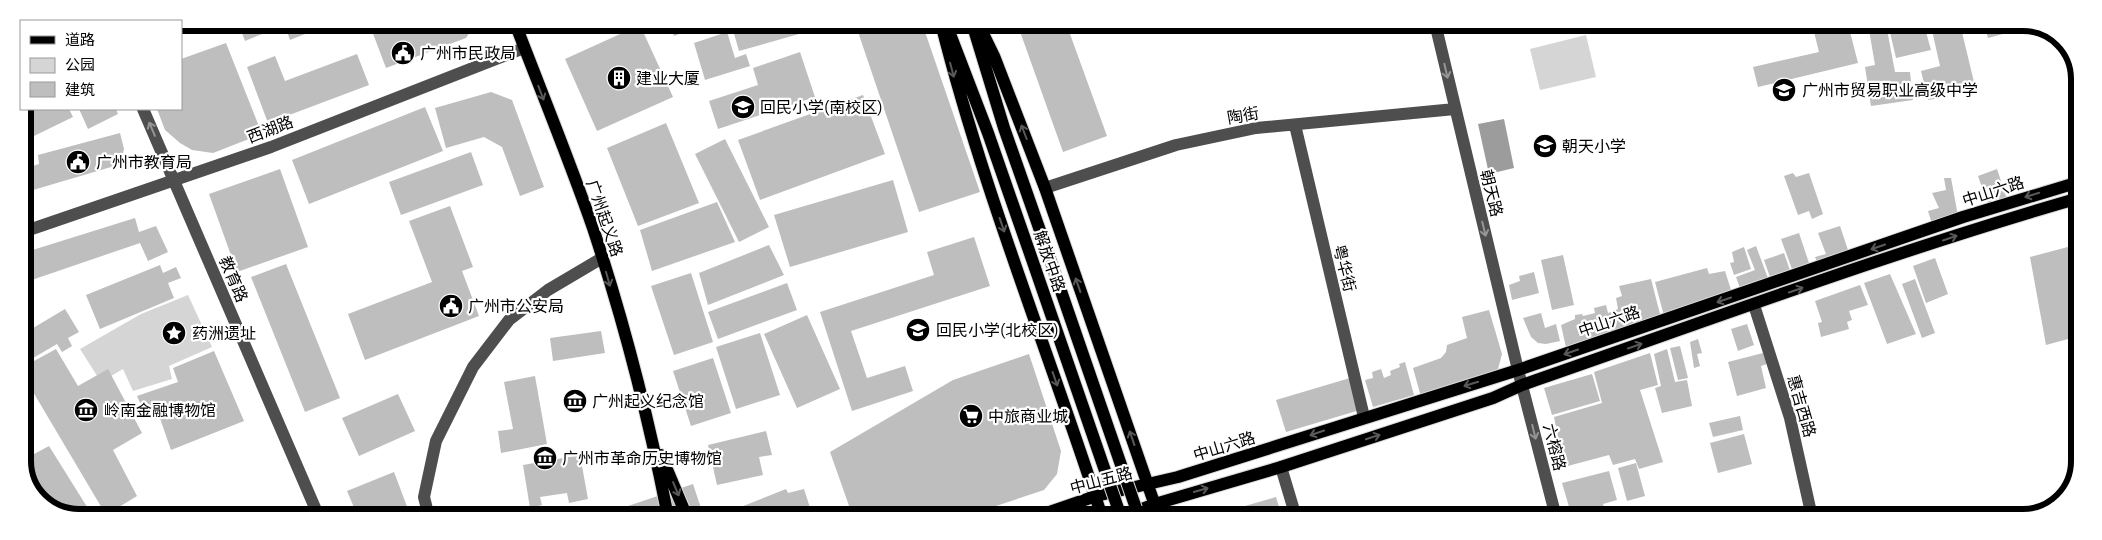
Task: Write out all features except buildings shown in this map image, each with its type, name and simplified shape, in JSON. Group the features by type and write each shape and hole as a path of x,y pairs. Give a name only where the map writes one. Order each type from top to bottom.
{"main road":[{"name":"广州起义路","path":"518,31 576,181 602,258 651,429 666,509"},
{"path":"943,31 952,71 987,181 1100,509"},
{"name":"解放中路","path":"947,31 985,125 1118,509"},
{"name":"解放中路","path":"974,31 1004,128 1136,509"},
{"path":"982,31 994,56 1045,188 1157,509"},
{"name":"中山六路","path":"1148,484 1196,472 1364,417 1518,370 1963,217 2071,184"},
{"name":"中山六路","path":"1155,504 1281,467 1493,398 1522,385 1754,305 2000,221 2071,200"},
{"name":"广州起义路","path":"651,429 684,509"},
{"name":"中山五路","path":"1058,509 1096,496 1148,484"},
{"path":"1139,509 1155,504"}],"street":[{"name":"朝天路","path":"1438,31 1522,385"},
{"name":"西湖路","path":"31,229 271,147 524,48"},
{"name":"陶街","path":"1045,188 1176,146 1256,128 1455,109"},
{"name":"教育路","path":"143,110 316,509"},
{"name":"粤华街","path":"1295,125 1364,417"},
{"path":"427,509 424,498 436,441 473,367 509,320 548,290 602,258"},
{"name":"惠吉西路","path":"1754,305 1790,418 1810,509"},
{"name":"六榕路","path":"1522,385 1554,509"},
{"path":"1281,467 1294,509"}],"green space":[{"path":"1586,35 1596,77 1540,90 1530,49"},
{"path":"188,295 212,347 169,366 172,379 133,391 123,369 101,382 80,349 141,314"}],"shaded area":[{"path":"1504,119 1514,168 1489,174 1478,124"}],"place":[{"name":"广州市民政局","path":"403,53"},
{"name":"建业大厦","path":"619,78"},
{"name":"广州市贸易职业高级中学","path":"1784,90"},
{"name":"回民小学(南校区)","path":"743,107"},
{"name":"朝天小学","path":"1545,146"},
{"name":"广州市教育局","path":"78,162"},
{"name":"广州市公安局","path":"451,306"},
{"name":"回民小学(北校区)","path":"918,330"},
{"name":"药洲遗址","path":"174,333"},
{"name":"广州起义纪念馆","path":"575,401"},
{"name":"岭南金融博物馆","path":"86,410"},
{"name":"中旅商业城","path":"971,416"},
{"name":"广州市革命历史博物馆","path":"545,458"}]}
